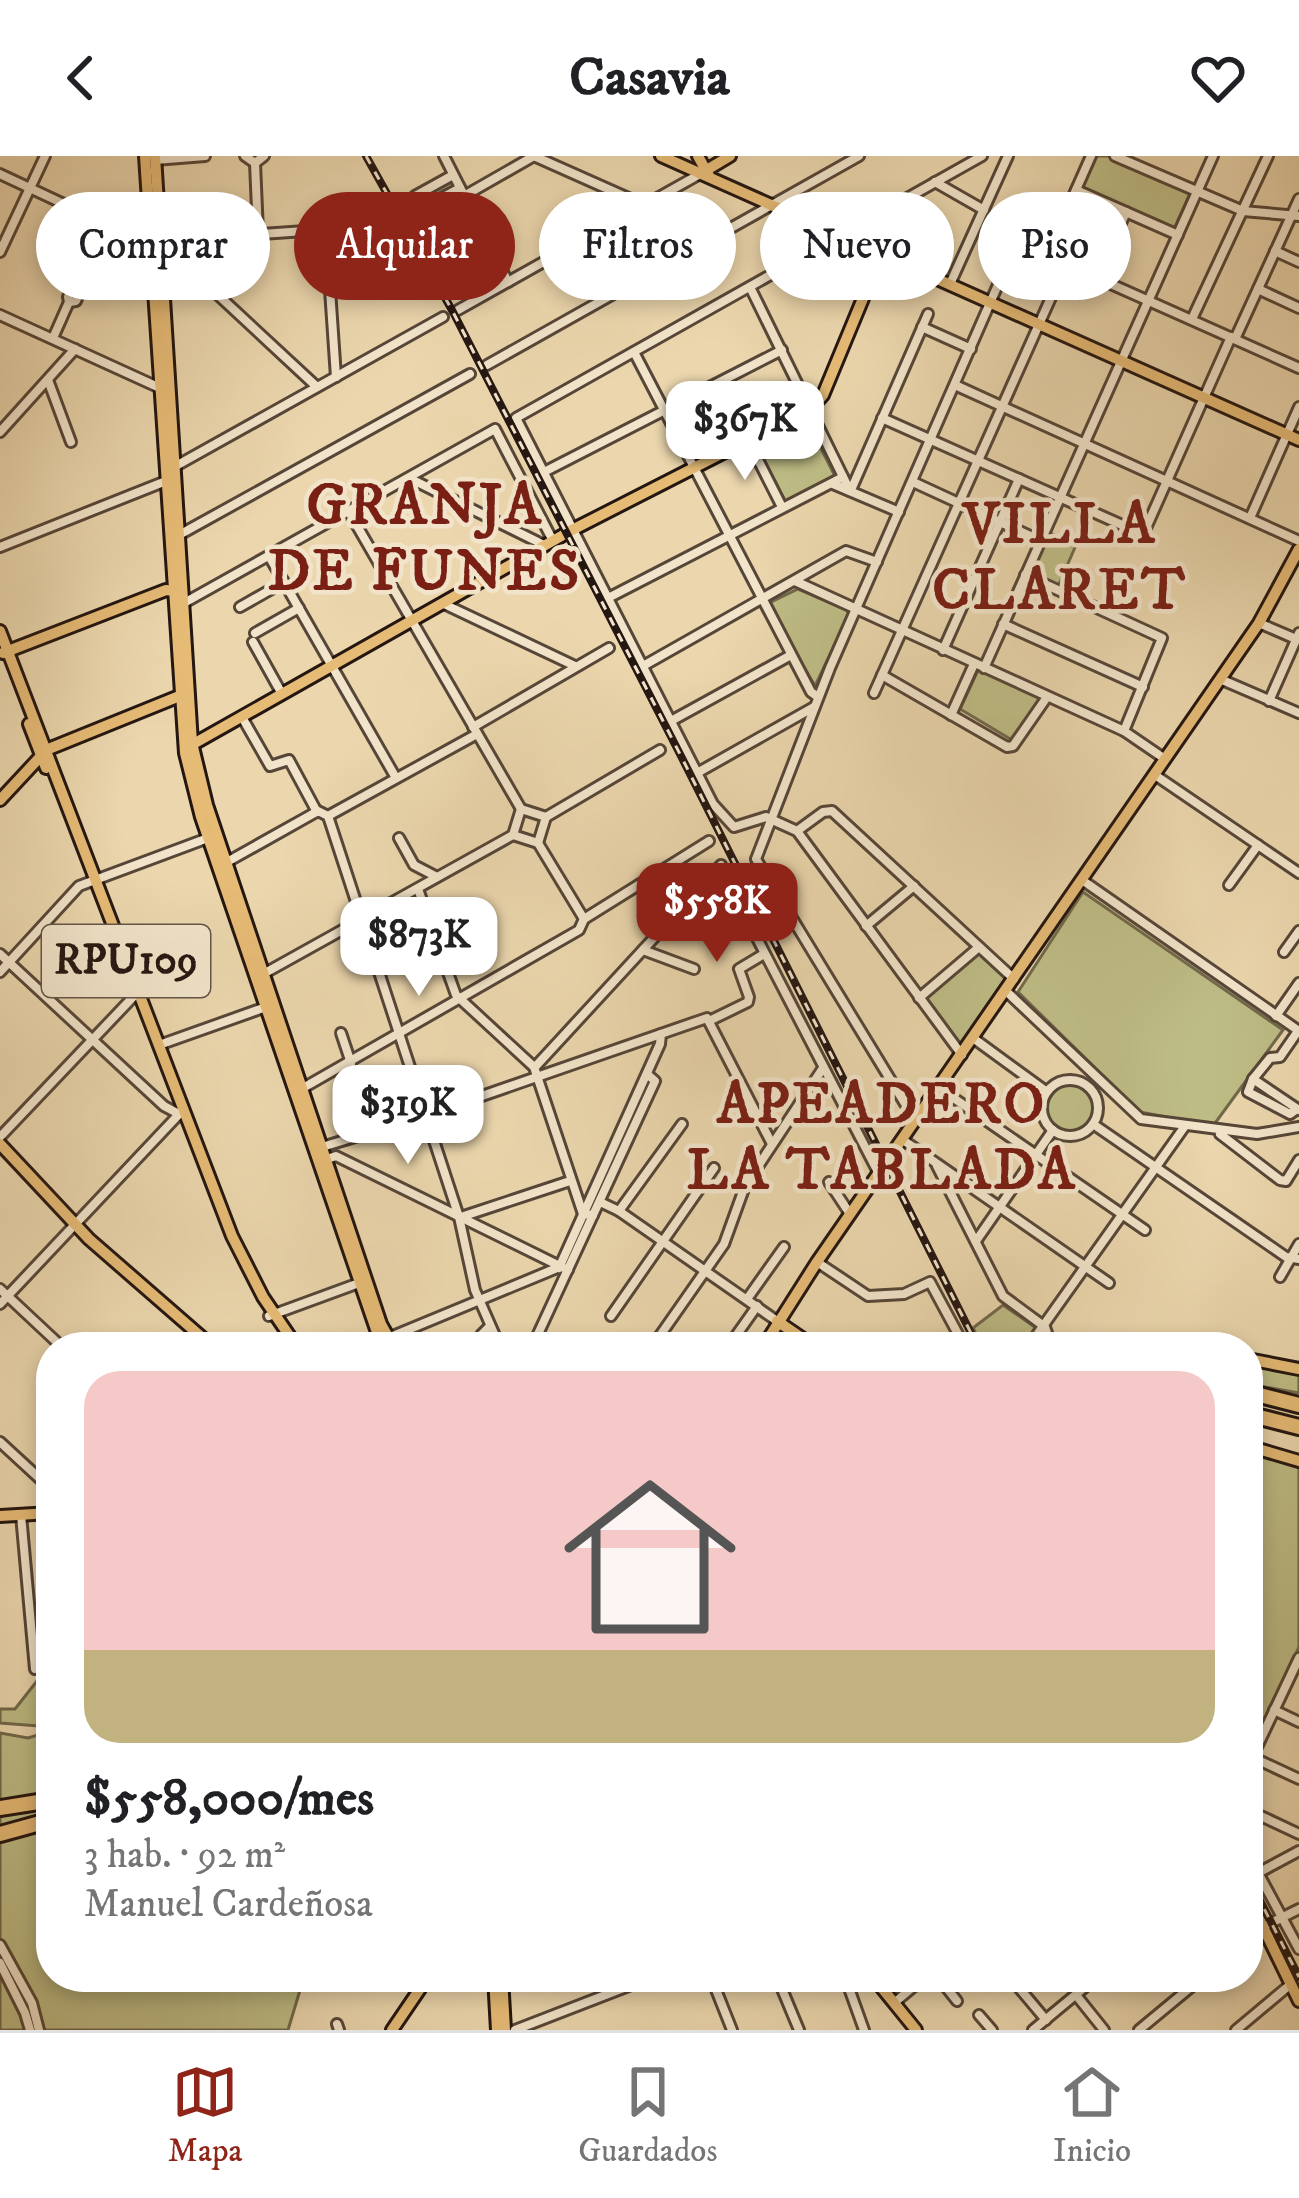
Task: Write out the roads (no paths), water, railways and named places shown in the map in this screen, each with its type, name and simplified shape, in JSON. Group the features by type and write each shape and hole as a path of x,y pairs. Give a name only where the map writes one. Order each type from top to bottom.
{"highway":[{"path":"1263,1396 1295,1403"},
{"path":"1263,1418 1299,1429"},
{"path":"0,1804 36,1800"},
{"path":"0,1831 36,1823"}],"main road":[{"path":"661,156 760,201"},
{"path":"698,156 706,174"},
{"path":"706,174 730,156"},
{"path":"151,192 152,158"},
{"path":"152,158 153,192"},
{"path":"954,288 1295,439"},
{"path":"157,300 174,591 189,748 208,838 298,1102 328,1155 359,1283 381,1332"},
{"path":"163,300 184,692"},
{"path":"189,748 548,543 812,407 823,395 862,300"},
{"path":"770,1332 1259,623 1299,545"},
{"path":"174,591 182,604"},
{"path":"3,651 174,591"},
{"name":"RPU109","path":"0,631 19,699 70,813 181,1112 232,1237 271,1315"},
{"name":"RPU109","path":"3,651 228,1239 283,1332"},
{"path":"0,800 44,753 184,692"},
{"path":"189,748 328,1155 383,1332"},
{"path":"298,1102 316,1142 328,1155"},
{"path":"0,1141 75,1225 197,1332"},
{"path":"777,1321 793,1332"},
{"path":"1263,1362 1299,1369"},
{"path":"1263,1450 1299,1461"},
{"path":"0,1516 36,1514"},
{"path":"1263,1927 1299,2001"},
{"path":"392,2030 418,1992"},
{"path":"499,1992 501,2030"},
{"path":"886,1992 916,2030"}],"street":[{"path":"0,252 46,156"},
{"path":"152,158 205,156"},
{"path":"245,156 255,163"},
{"path":"255,163 264,156"},
{"path":"444,156 462,192 534,156 616,192"},
{"path":"796,192 859,156"},
{"path":"917,192 982,156"},
{"path":"992,192 1008,156"},
{"path":"1081,192 1076,190 1091,156"},
{"path":"1114,156 1243,211 1296,215"},
{"path":"951,715 1004,624 1213,156"},
{"path":"1192,319 1268,156"},
{"path":"255,163 256,192"},
{"path":"0,174 38,192"},
{"path":"671,192 706,174"},
{"path":"422,192 453,175"},
{"path":"935,182 978,206"},
{"path":"882,418 1137,532 1146,528 1233,338 1296,215 1299,199"},
{"path":"487,365 760,212"},
{"path":"1131,214 1178,235"},
{"path":"954,277 978,223"},
{"path":"1275,251 1299,262"},
{"path":"53,338 85,260 90,258 92,264 76,301 69,302"},
{"path":"760,281 516,418 713,804 734,827 761,818 797,831 962,1055"},
{"path":"750,287 850,491"},
{"path":"1258,290 1299,308"},
{"path":"1131,292 1299,368"},
{"path":"220,300 317,387"},
{"path":"330,300 336,377"},
{"path":"458,310 476,300"},
{"path":"916,1121 756,859 816,702 993,300"},
{"path":"874,693 1050,300"},
{"path":"850,491 928,314"},
{"path":"0,315 160,388"},
{"path":"174,467 443,317"},
{"path":"922,327 971,349"},
{"path":"0,431 75,349"},
{"path":"544,472 782,350"},
{"path":"634,352 816,702"},
{"path":"178,536 470,374"},
{"path":"48,380 71,442"},
{"path":"955,385 1250,518 1299,545"},
{"path":"1250,518 1295,439 1299,407"},
{"path":"182,604 495,429 548,543"},
{"path":"748,440 782,507"},
{"path":"608,598 844,477"},
{"path":"943,650 1019,478"},
{"path":"410,479 548,543"},
{"path":"0,547 166,481"},
{"path":"913,482 1041,541"},
{"path":"832,483 899,512"},
{"path":"349,512 521,809 546,817"},
{"path":"643,666 846,550 877,562"},
{"path":"269,556 396,778"},
{"path":"1025,575 1163,640 1124,731"},
{"path":"795,581 1124,731 1165,759"},
{"path":"240,608 284,582"},
{"path":"442,603 575,666"},
{"path":"282,694 254,637 299,608"},
{"path":"1259,623 1298,638 1269,700"},
{"path":"1004,624 1143,687"},
{"path":"242,717 270,766 289,760 317,812 328,816 609,648"},
{"path":"671,721 791,655"},
{"path":"882,675 1010,748 1047,697"},
{"path":"1220,679 1299,713"},
{"path":"697,772 816,702"},
{"path":"538,843 546,817 660,750"},
{"path":"1155,775 1299,873"},
{"path":"265,973 513,835 521,809"},
{"path":"797,831 832,811 1014,979"},
{"path":"227,862 317,812"},
{"path":"328,816 493,1332"},
{"path":"513,835 538,843 584,919"},
{"path":"0,972 79,886 208,838"},
{"path":"399,838 414,865 437,878"},
{"path":"303,1088 579,930 584,919 709,841"},
{"path":"1228,885 1258,845"},
{"path":"536,1072 721,866"},
{"path":"1082,880 1299,1031 1280,1057 1270,1058 1253,1078 1298,1109"},
{"path":"866,926 914,886"},
{"path":"418,889 460,1001 536,1072 570,1181 588,1211"},
{"path":"744,913 878,1174"},
{"path":"1284,952 1299,931"},
{"path":"919,998 979,947"},
{"path":"643,950 694,968"},
{"path":"0,954 164,1106 181,1112 3,1296 45,1332"},
{"path":"328,1155 536,1072 709,1019 748,1002 739,969 765,954"},
{"path":"1276,1016 1299,983"},
{"path":"1006,991 1089,1080 1136,1117 1264,1134 1299,1127"},
{"path":"0,1141 134,995"},
{"path":"159,1045 266,1007"},
{"path":"709,1019 772,1144"},
{"path":"341,1033 351,1063"},
{"path":"538,1332 661,1034"},
{"path":"973,1038 1046,1092"},
{"path":"663,1332 728,1237 746,1186 823,1068"},
{"path":"588,1211 601,1202 656,1081 647,1074"},
{"path":"1065,1080 1089,1080 1098,1103 1093,1124 1076,1135 1053,1130 1042,1112 1046,1092 1065,1080"},
{"path":"939,1088 1144,1230"},
{"path":"619,1211 682,1124"},
{"path":"1093,1124 1295,1259"},
{"path":"1041,1332 1185,1126"},
{"path":"976,1241 1053,1130"},
{"path":"1217,1131 1280,1180 1286,1181 1299,1160"},
{"path":"903,1140 1109,1283"},
{"path":"328,1155 563,1269"},
{"path":"936,1165 1003,1296 1047,1332"},
{"path":"610,1316 714,1168"},
{"path":"459,1217 570,1181"},
{"path":"829,1182 850,1214"},
{"path":"601,1202 777,1321"},
{"path":"1280,1277 1295,1259 1299,1244"},
{"path":"747,1299 784,1247"},
{"path":"817,1262 868,1296 904,1294 924,1282 932,1283 958,1332"},
{"path":"403,1332 563,1269"},
{"path":"271,1315 359,1283"},
{"path":"739,1332 757,1306"},
{"path":"485,1332 490,1326"},
{"path":"0,1442 36,1475"},
{"path":"21,1515 35,1670"},
{"path":"1263,1734 1298,1662"},
{"path":"1274,1710 1299,1722"},
{"path":"1263,1767 1299,1779"},
{"path":"1263,1817 1299,1834"},
{"path":"1263,1870 1299,1851"},
{"path":"1263,1882 1299,1949"},
{"path":"1263,1927 1299,1910"},
{"path":"0,1945 32,2002 39,2030"},
{"path":"0,1963 26,2013 29,2030"},
{"path":"1241,2029 1291,1984"},
{"path":"515,2030 613,1992"},
{"path":"717,1992 732,2030"},
{"path":"783,1992 799,2030"},
{"path":"850,1992 864,2030"},
{"path":"895,2003 908,1992"},
{"path":"950,1992 958,2001"},
{"path":"1023,1992 1046,2020"},
{"path":"1033,2030 1080,1992"},
{"path":"1138,2030 1185,1992"},
{"path":"1076,1995 1104,2030"},
{"path":"979,2014 992,2030"}],"railway":[{"path":"366,156 453,312 970,1332"},
{"path":"1263,1906 1299,1977"}],"district":[{"name":"GRANJA DE FUNES","path":"425,539"},
{"name":"VILLA CLARET","path":"1060,558"},
{"name":"APEADERO LA TABLADA","path":"882,1138"}]}
